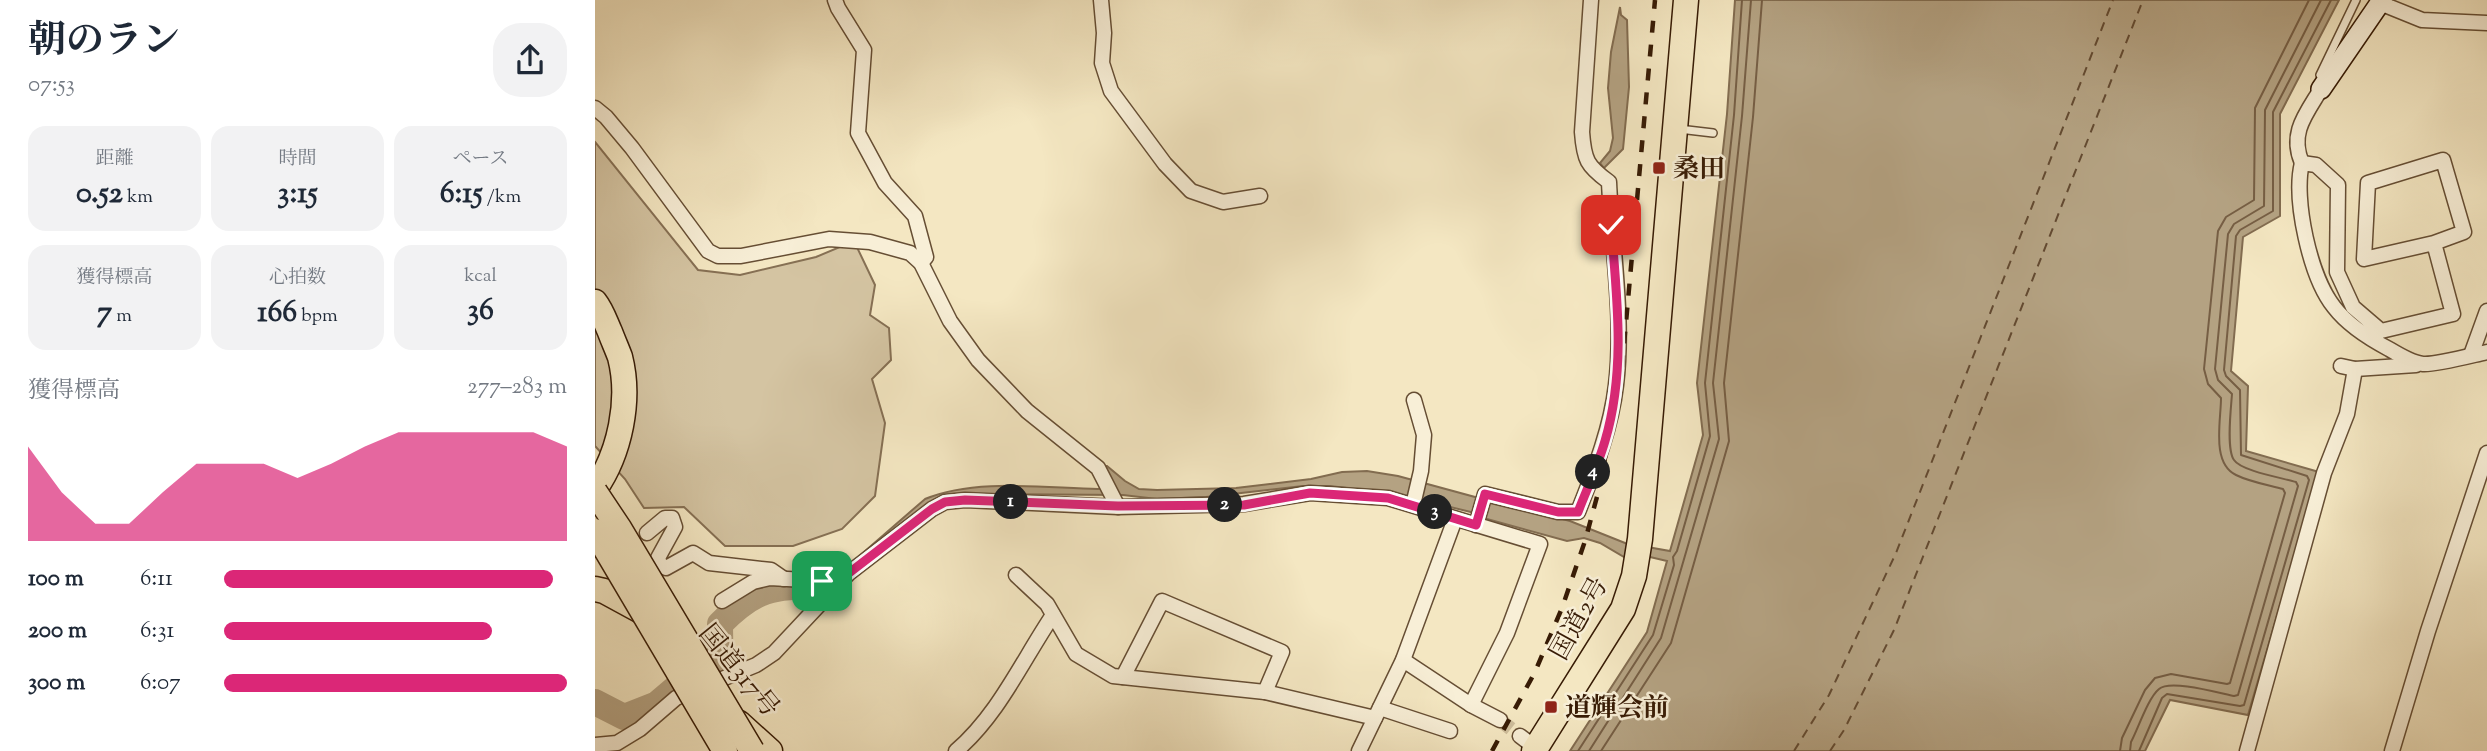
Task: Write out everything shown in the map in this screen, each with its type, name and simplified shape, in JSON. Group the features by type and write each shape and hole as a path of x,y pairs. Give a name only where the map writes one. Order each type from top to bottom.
{"highway":[{"name":"国道2号","path":"1530,745 1623,609 1638,549 1675,129 1681,1"},
{"path":"595,302 601,310 620,358 624,395 616,446 607,472 595,491 752,751"},
{"path":"595,531 725,751"},
{"name":"国道317号","path":"595,557 640,580 666,625 739,723 770,751"},
{"name":"国道317号","path":"595,589 606,597 666,625"}],"street":[{"path":"835,0 864,50 858,133 885,183 915,216 926,257 921,263"},
{"path":"1101,0 1103,63 1111,91 1165,164 1191,191 1223,202 1260,196"},
{"path":"1476,525 1485,494 1558,512 1578,512 1605,441 1616,386 1620,326 1609,182 1590,169 1583,149 1591,0"},
{"path":"2423,364 2403,357 2376,342 2333,306 2312,264 2303,222 2299,174 2302,163 2296,148 2298,128 2381,1 2422,20 2487,23"},
{"path":"595,108 632,148 708,251 717,256 741,256 829,239 870,242 910,253 921,263 950,321 978,360 1027,411 1098,468 1113,497"},
{"path":"2443,160 2464,232 2434,243 2364,259 2368,183 2443,160"},
{"path":"2302,163 2316,165 2337,185 2337,272 2353,307 2381,331 2453,314 2434,243"},
{"path":"2471,355 2487,311"},
{"path":"2247,751 2324,473 2347,414 2348,368 2423,364 2487,352"},
{"path":"1413,505 1424,435 1414,400"},
{"path":"2392,751 2428,631 2487,453"},
{"path":"595,745 617,743 640,729 676,698 756,665 774,653 849,573 932,509 945,502 965,500 1113,497 1244,505 1310,493 1388,498 1540,544 1507,633 1471,705"},
{"path":"647,533 665,518 672,518 675,527 658,558 660,564 666,568 693,553 709,562 771,570 784,579"},
{"path":"1359,751 1403,660 1455,519"},
{"path":"722,601 753,582 770,578 822,581 849,573"},
{"path":"1016,575 1047,604 1076,654 1113,676 1265,692 1377,713 1450,731"},
{"path":"1123,677 1162,601 1282,652 1265,692"},
{"path":"957,751 972,738 1003,698 1053,615"},
{"path":"1403,660 1471,705 1500,720"}],"lane":[{"path":"2321,89 2315,85 2356,0"},
{"path":"1675,129 1713,133"}],"shaded area":[{"path":"595,142 698,270 740,275 816,257 854,241 875,285 870,315 889,328 891,360 872,379 885,423 875,496 842,529 793,546 725,546 684,507 644,508 625,479 595,446"}],"water":[{"path":"1735,0 2339,0 2280,114 2280,216 2243,237 2231,371 2248,386 2246,451 2319,472 2248,715 2170,700 2145,751 1570,751 1647,632 1667,561 1650,557 1624,557 1600,543 1584,538 1567,541 1487,519 1483,515 1397,494 1330,486 1157,499 1123,495 971,494 865,557 857,558 925,499 945,492 988,486 1098,489 1112,486 1114,484 1103,466 1107,466 1139,489 1157,490 1236,488 1311,479 1342,472 1367,471 1398,476 1475,497 1485,503 1491,500 1570,521 1625,543 1670,551 1703,435 1697,383 1727,114"},
{"path":"1620,7 1621,15 1627,20 1629,87 1623,149 1604,168 1600,163 1610,151 1613,138 1608,88 1611,52"}],"waterway":[{"path":"595,702 624,717 657,704 677,687 719,664 720,624 745,602 779,588 825,586"}],"ferry route":[{"path":"1794,751 1829,695 1896,553 2113,0"},
{"path":"1830,751 1844,730 1894,630 2143,0"}],"tunnel":[{"path":"1500,720 1520,736"}],"railway":[{"path":"1492,751 1535,672 1562,608 1598,493 1621,378 1655,0"}],"place":[{"name":"桑田","path":"1659,168"},
{"name":"道輝会前","path":"1551,707"}],"route":[{"path":"822,581 849,573 932,509 945,502 965,500 1118,506 1244,505 1310,493 1388,498 1476,525 1485,494 1558,512 1578,512 1605,441 1616,386 1620,326 1611,225"}]}
